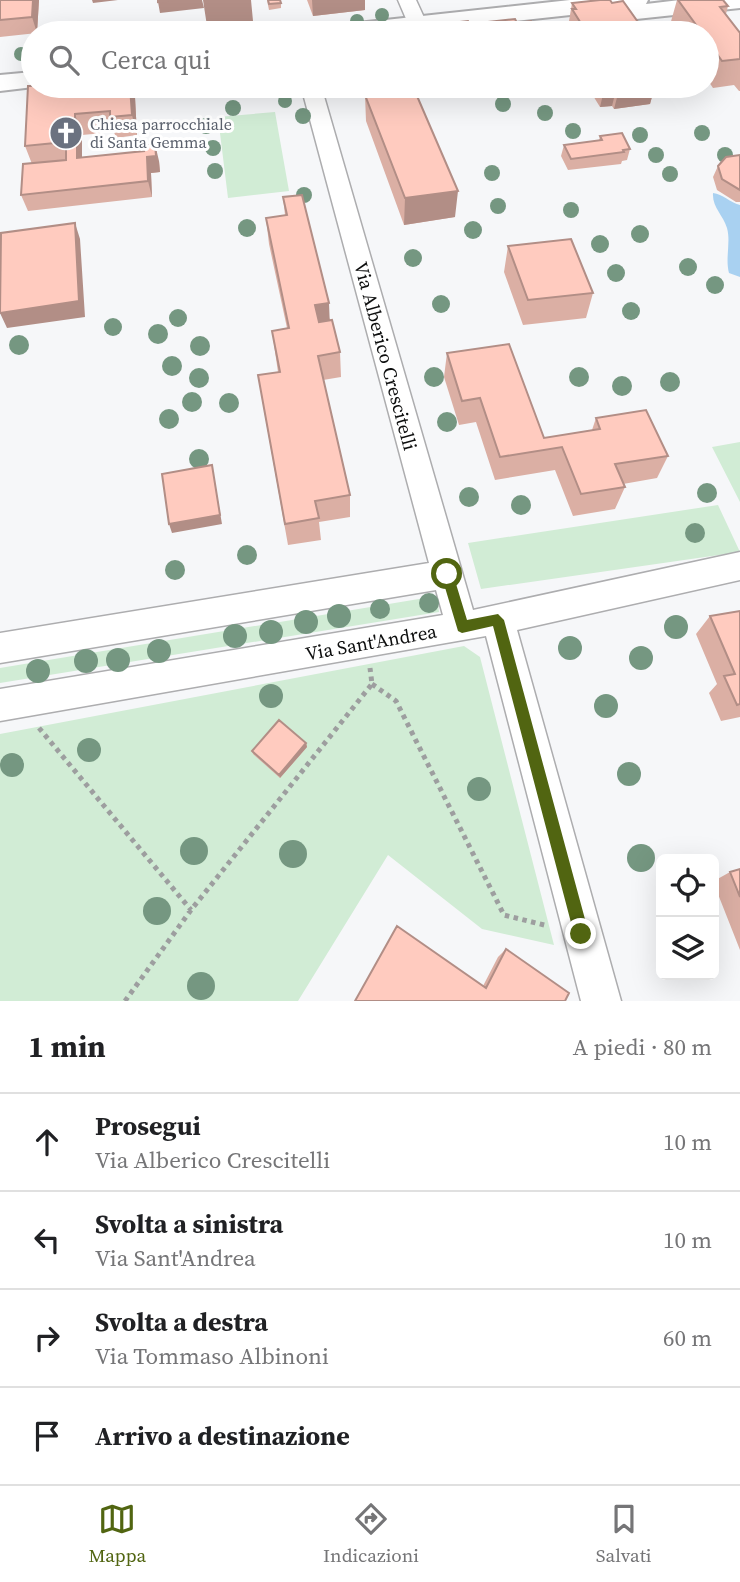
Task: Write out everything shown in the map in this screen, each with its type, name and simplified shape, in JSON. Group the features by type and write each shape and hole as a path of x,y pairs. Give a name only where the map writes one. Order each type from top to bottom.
{"street":[{"path":"407,0 416,21"},
{"path":"444,21 636,0"},
{"path":"544,21 677,4 740,1"},
{"path":"0,70 21,68"},
{"path":"0,83 21,81"},
{"name":"Via Alberico Crescitelli","path":"314,98 462,627"},
{"name":"Via Sant'Andrea","path":"8,704 462,627 740,566"},
{"path":"0,648 447,574"},
{"path":"498,620 601,1001"}],"path":[{"path":"125,1001 191,910 372,684 368,643"},
{"path":"372,684 396,701 504,915 581,934"},
{"path":"8,704 191,910"}],"green space":[{"path":"275,112 289,191 228,198 218,117"},
{"path":"740,442 740,502 712,447"},
{"path":"718,505 740,552 481,589 468,543"},
{"path":"437,596 439,612 0,683 0,668"},
{"path":"464,646 480,657 554,945 482,929 388,855 298,1001 0,1001 0,734"}],"water":[{"path":"713,193 740,205 740,277 729,273 728,233 714,203"}],"building":[{"path":"0,0 33,0 32,17 0,20"},
{"path":"268,0 280,0 281,3 269,4"},
{"path":"678,0 723,0 728,6 720,7 740,33 740,59 722,61 719,57 719,21 693,21"},
{"path":"623,1 637,21 580,21 572,9 576,9 572,3"},
{"path":"27,98 131,98 132,115 110,117 110,111 75,114 75,141 25,146"},
{"path":"366,98 418,98 458,191 405,198"},
{"path":"622,133 630,149 623,150 624,152 571,159 564,145 602,140 600,136"},
{"path":"155,144 156,156 147,157 148,181 21,195 23,164 66,160 66,146 77,145 77,158 144,151 143,146"},
{"path":"740,155 740,190 722,179 718,166 726,157"},
{"path":"302,195 329,303 315,305 319,322 332,320 340,352 318,356 350,495 315,501 319,518 285,524 258,375 280,372 272,331 289,328 266,218 287,215 283,197"},
{"path":"75,223 79,301 0,313 1,233"},
{"path":"571,239 593,293 528,300 508,246"},
{"path":"509,344 544,438 600,429 596,418 646,410 668,456 615,464 625,487 581,494 562,447 500,457 480,398 462,401 447,353"},
{"path":"212,465 220,515 169,524 162,474"},
{"path":"740,611 740,704 737,705 724,676 735,674 710,616"},
{"path":"279,720 306,743 279,775 252,751"},
{"path":"740,869 740,897 730,872"},
{"path":"397,926 486,988 506,949 569,993 565,1001 355,1001"}],"place":[{"name":"Chiesa parrocchiale di Santa Gemma","path":"66,133"}],"route":[{"path":"447,574 462,627 498,620 581,934"}]}
